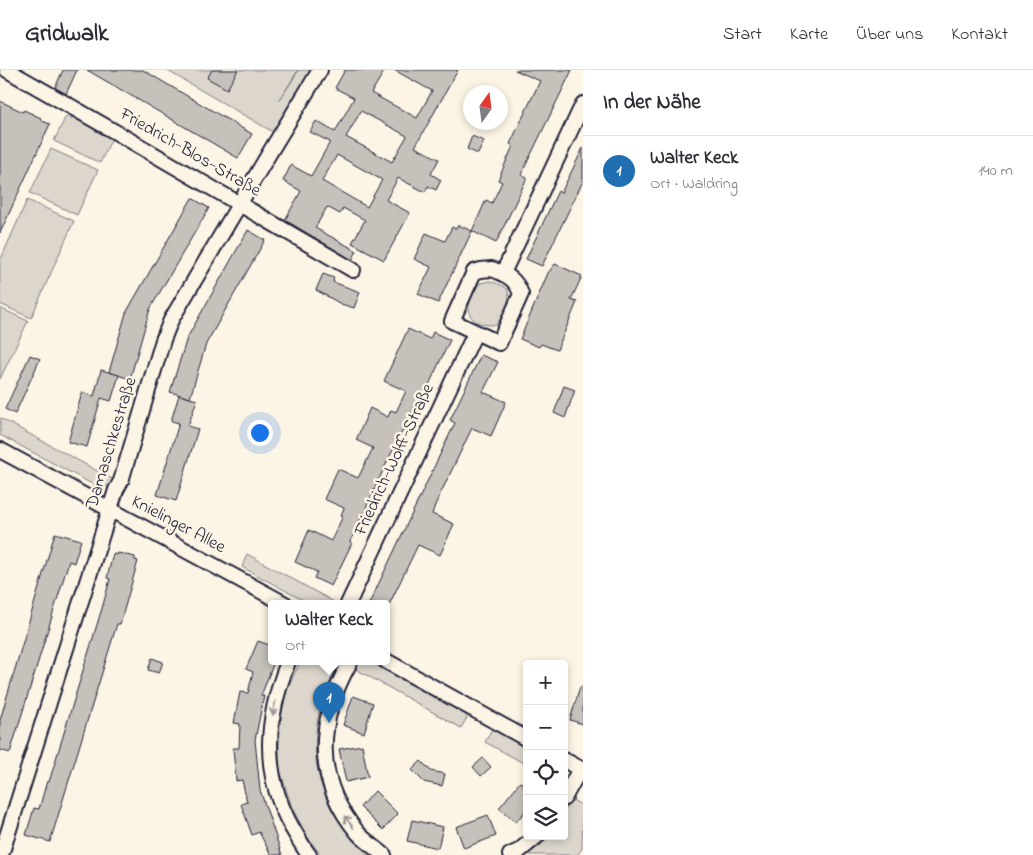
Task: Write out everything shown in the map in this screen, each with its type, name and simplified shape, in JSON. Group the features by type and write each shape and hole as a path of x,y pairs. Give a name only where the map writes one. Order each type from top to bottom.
{"street":[{"name":"Friedrich-Blos-Straße","path":"7,70 353,270"},
{"name":"Damaschkestraße","path":"1,855 116,490 121,481 163,340 171,320 320,70"},
{"path":"503,273 583,104"},
{"path":"492,270 503,273 517,284 521,294 499,343 452,321 474,272 492,270"},
{"name":"Friedrich-Wolff-Straße","path":"350,600 476,333"},
{"name":"Knielinger Allee","path":"0,450 278,600"},
{"path":"390,663 523,737"},
{"path":"287,665 278,686 270,732 271,772 284,813 302,847 309,855"},
{"path":"348,665 332,698 324,737 325,769 340,809 359,835 384,855"},
{"path":"566,795 582,769 568,762"},
{"path":"510,855 519,851 532,840"}],"shaded area":[{"path":"166,70 298,70 279,101 299,70 312,70 273,132"},
{"path":"72,115 112,138 100,163 54,141 66,116 71,119"},
{"path":"51,149 98,170 77,215 30,193"},
{"path":"27,200 74,221 31,318 0,304 0,261"},
{"path":"490,281 505,287 509,295 504,312 496,325 477,322 469,312 471,299 480,283"},
{"path":"0,308 28,321 0,379"},
{"path":"0,418 116,481 114,484 103,488 94,485 0,435"},
{"path":"247,554 331,600 303,600 242,567"},
{"path":"299,665 330,665 336,668 318,716 315,742 316,761 326,797 334,813 357,843 372,855 321,855 310,841 292,808 279,767 279,728 286,692"},
{"path":"354,665 375,665 468,716 461,728 352,667"},
{"path":"492,729 523,746 523,763 485,742"},
{"path":"571,799 583,806 582,849 577,855 527,855 545,840 568,840 568,805"}],"building":[{"path":"63,70 77,70 66,94 55,88"},
{"path":"87,70 143,70 252,134 238,158"},
{"path":"212,70 238,70 227,89 207,78"},
{"path":"345,70 385,70 371,93 417,118 432,91 394,70 458,70 415,147 439,159 431,174 441,180 436,190 428,186 425,192 398,178 386,200 410,213 384,260 352,243 365,220 343,208 340,214 327,207 315,228 357,251 352,260 285,220 301,191 283,181 291,165 311,176 330,142 310,132 316,121 335,132 354,98 335,88","holes":["361,111 407,136 392,162 346,137","337,155 382,180 367,207 322,181"]},
{"path":"515,70 572,70 521,175 527,178 496,243 472,231 486,200 492,203 502,182 498,180 513,146 510,144 540,81"},
{"path":"0,101 23,112 24,110 50,124 0,233"},
{"path":"472,136 484,141 478,154 467,149"},
{"path":"583,148 583,181 542,266 526,259 558,191 561,193"},
{"path":"192,198 209,208 150,309 130,379 109,372 126,313"},
{"path":"458,225 472,231 438,303 418,294 431,267 414,259 426,233 445,241 452,227 456,229"},
{"path":"248,230 265,240 206,344 190,398 170,392 187,338"},
{"path":"555,264 582,276 571,300 577,302 557,350 541,344 539,347 520,339 548,273"},
{"path":"323,274 334,278 333,282 360,292 354,308 341,304 316,290"},
{"path":"408,329 430,339 433,332 450,340 419,406 416,404 387,462 331,586 314,578 317,572 295,562 309,530 331,541 343,516 341,515 344,508 324,499 338,469 358,478 373,448 356,440 370,408 388,417 391,410 396,412 406,391 384,381"},
{"path":"30,355 40,359 15,414 5,409"},
{"path":"481,355 498,362 483,392 506,402 491,436 472,428 432,514 454,524 440,555 418,545 390,603 390,600 371,600 455,423 450,420"},
{"path":"101,370 119,375 111,401 101,398 87,447 68,442 82,393 94,396"},
{"path":"564,386 575,390 565,418 554,413"},
{"path":"179,395 197,400 188,426 198,429 176,501 157,495 179,423 171,421"},
{"path":"55,533 81,540 74,563 69,561 10,753 0,750 0,720"},
{"path":"118,553 135,557 135,560 138,561 120,624 117,624 50,842 26,835 34,808 39,809 47,781 49,782 103,605 110,579 107,578 113,554 117,555"},
{"path":"258,641 268,645 268,665 273,665 261,696 264,696 255,740 260,790 282,855 271,855 259,832 252,835 241,804 247,802 242,780 236,781 233,748 239,748 240,724 234,723 240,692 248,693 253,672 246,669"},
{"path":"152,658 163,662 159,673 148,670"},
{"path":"580,687 583,687 583,724 570,720"},
{"path":"353,696 373,703 364,733 343,725"},
{"path":"362,745 368,777 346,782 339,749"},
{"path":"483,758 491,767 481,776 473,767"},
{"path":"421,761 431,771 445,774 442,786 424,782 412,770"},
{"path":"520,782 523,784 523,814 516,822 499,808"},
{"path":"375,791 398,814 383,830 360,807"},
{"path":"488,815 496,836 464,848 456,827"},
{"path":"412,820 443,827 438,848 407,841"}],"place":[{"name":"Walter Keck","path":"329,723"}]}
